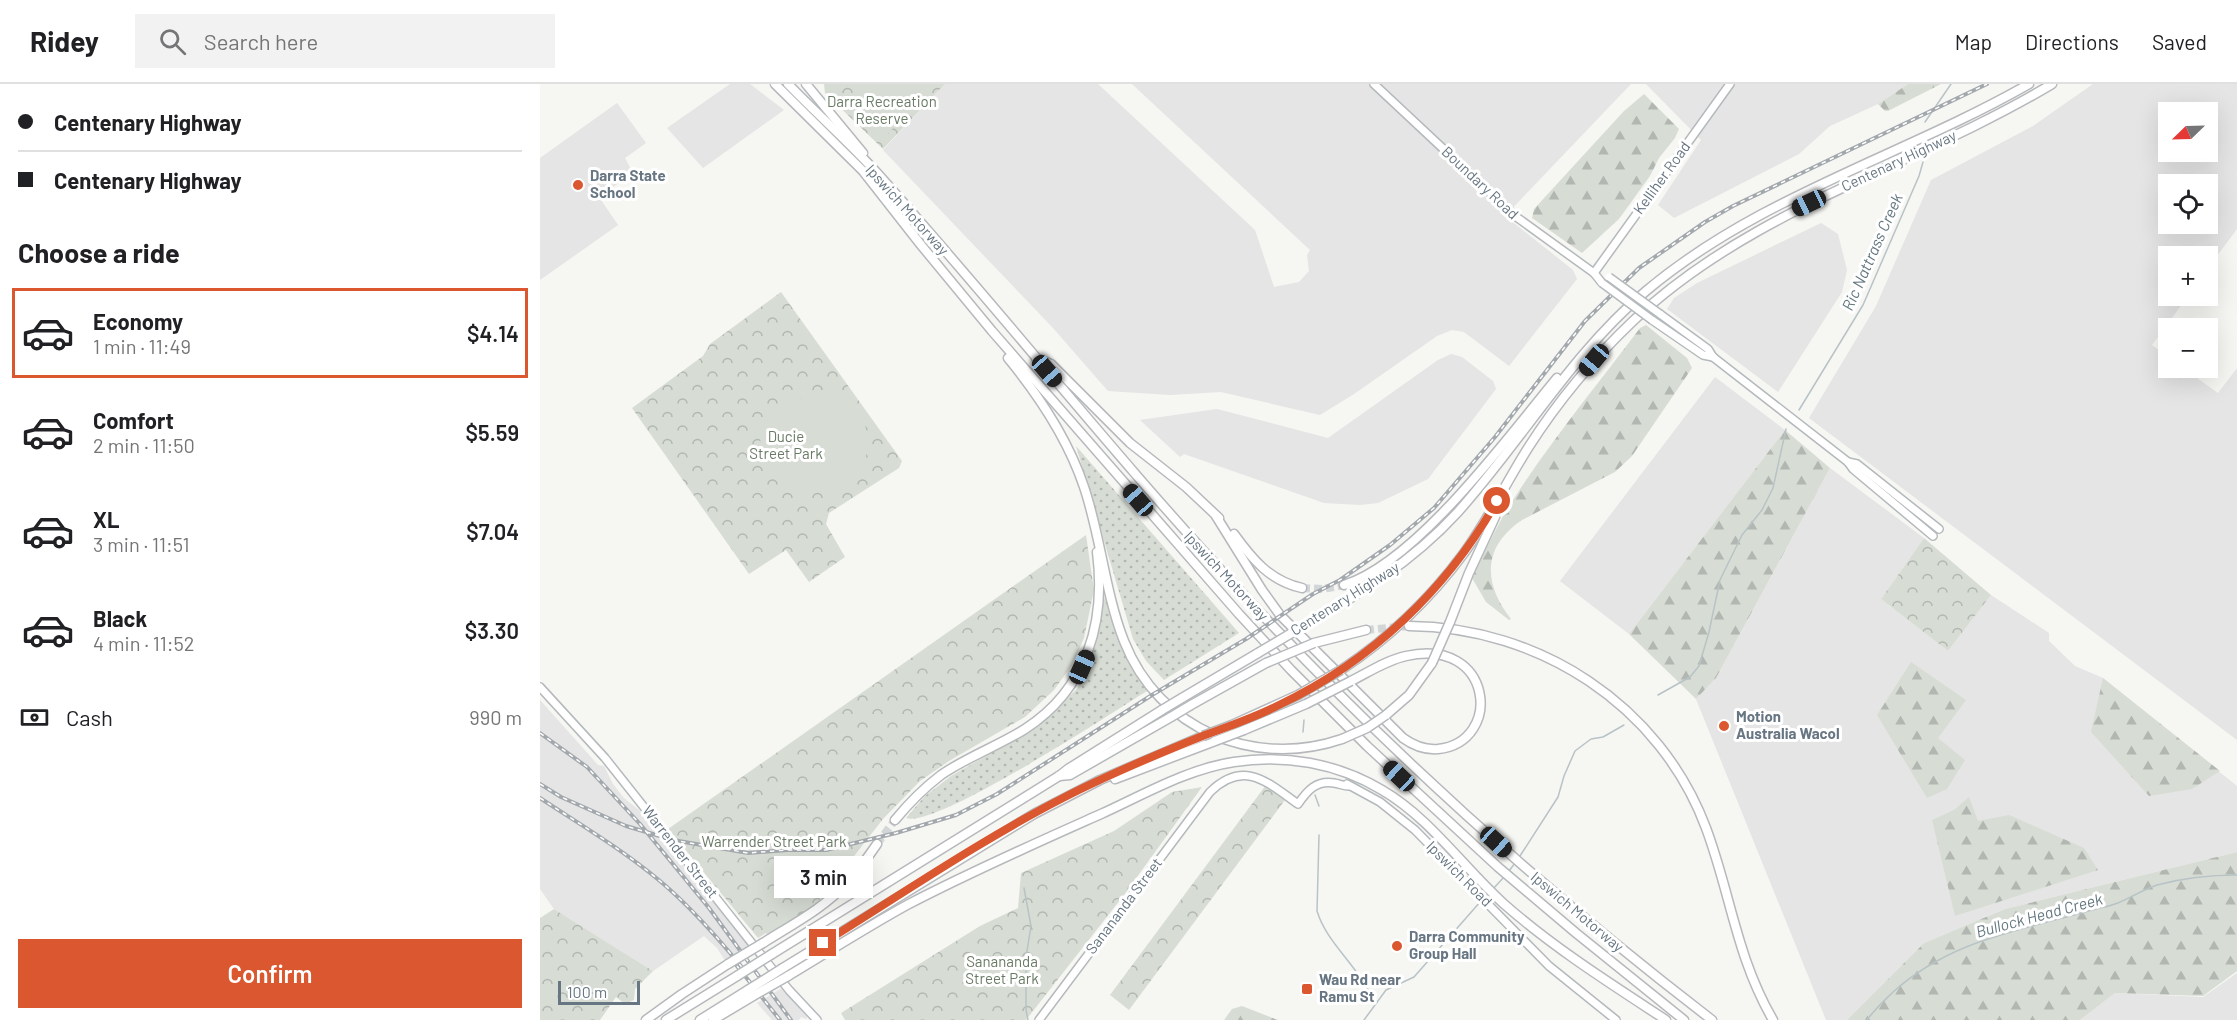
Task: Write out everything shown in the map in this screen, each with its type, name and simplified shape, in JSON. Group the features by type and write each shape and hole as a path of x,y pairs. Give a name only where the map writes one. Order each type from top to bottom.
{"highway":[{"name":"Ipswich Motorway","path":"775,84 841,147 875,184 921,245 992,331 1239,614 1291,670 1367,746 1498,867 1684,1020"},
{"name":"Ipswich Motorway","path":"788,84 873,169 1180,525 1302,657 1402,756 1509,854 1610,940 1712,1020"},
{"path":"806,84 866,156 873,169"},
{"name":"Centenary Highway","path":"666,1020 1162,710 1374,584 1404,562 1470,498 1581,356 1608,327 1646,291 1688,258 1729,231 1780,204 1986,107 2029,84"},
{"name":"Centenary Highway","path":"699,1020 786,972 1016,824 1100,780 1298,695 1341,670 1393,630 1430,594 1464,553 1537,434 1571,388 1611,342 1656,300 1720,253 1766,225 1993,117 2052,84"},
{"path":"992,331 994,340 1033,390 1063,438 1084,486 1118,623 1128,651 1155,692 1181,716 1216,736 1257,748 1299,749 1342,740 1367,728 1386,715 1409,694 1432,663 1495,517 1497,501"},
{"path":"1344,585 1376,569 1404,548 1442,513 1464,490 1571,361 1581,356"},
{"path":"1035,358 1051,364 1130,443 1186,487 1232,531 1258,565 1284,583 1302,588"},
{"path":"1100,780 1112,780 1244,730 1306,704 1351,681 1404,656 1429,653 1441,654 1458,660 1475,679 1480,694 1479,715 1471,730 1451,746 1424,748 1403,738 1280,615 1216,516"},
{"path":"895,820 941,775 1026,728 1049,709 1066,690 1082,667 1097,622 1100,589 1098,540"},
{"path":"1410,626 1473,632 1507,641 1543,655 1563,664 1598,686 1645,728 1670,759 1697,807 1711,842 1743,957 1755,988 1773,1020"},
{"path":"1059,776 1070,775 1266,663 1314,643 1366,630"},
{"path":"786,972 965,876 1181,778 1218,765 1239,761 1276,759 1306,762 1338,770 1371,784 1402,804 1425,823 1502,902 1560,948 1666,1020"},
{"path":"646,1020 681,994 812,912 837,893 859,869 877,844"},
{"path":"713,1020 750,993"}],"street":[{"name":"Boundary Road","path":"1374,84 1515,216 1594,273 1602,283 1653,320 1703,355 1713,357"},
{"name":"Kelliher Road","path":"1594,273 1730,84"},
{"name":"Boundary Road","path":"1594,273 1609,277 1708,349 1713,357 1848,462 1853,469 1933,536"},
{"name":"Boundary Road","path":"1848,462 1857,464 1939,529"},
{"name":"Warrender Street","path":"540,687 605,758 789,990 817,1020"},
{"name":"Ipswich Road","path":"1210,792 1226,779 1248,775 1259,777 1296,803 1307,787 1320,780 1337,780 1349,786 1394,812 1549,966 1616,1020"},
{"name":"Sanananda Street","path":"1039,1020 1210,792"}],"shaded area":[{"path":"730,84 750,84 784,110 703,168 667,128"},
{"path":"945,84 1098,84 1255,230 1274,287 1299,282 1309,271 1307,255 1310,250 1132,84 1631,84 1505,216 1573,270 1577,279 1509,366 1464,332 1452,330 1437,336 1320,415 1221,392 1170,395 1108,391 1053,328 883,150"},
{"path":"1646,84 1908,84 1878,104 1830,126 1799,154 1674,218 1658,205 1701,140"},
{"path":"2093,84 2237,84 2237,229 2218,255 2218,246 2158,246 2158,306 2181,306 2172,318 2158,318 2158,337 2152,345 2158,350 2158,378 2197,378 2218,393 2237,368 2237,740 1809,418 1876,306 1931,180 2033,126"},
{"name":"Darra State School","path":"617,103 646,143 625,158 633,173 599,197 618,225 540,280 540,158"},
{"path":"1821,223 1838,234 1847,270 1842,292 1778,392 1667,309 1674,298 1697,283"},
{"path":"1451,354 1462,357 1493,381 1496,389 1428,479 1378,503 1360,505 1324,503 1184,454 1180,457 1140,420 1217,409 1328,438 1438,360"},
{"path":"1715,377 1785,430 1629,634 1560,581"},
{"path":"1830,468 1924,538 1881,599 1948,651 1991,595 2049,633 2049,641 2075,666 2103,678 2237,786 2237,852 2005,909 1924,943 1847,1020 1826,1020 1696,699 1716,678"},
{"path":"540,700 598,765 604,766 613,784 624,798 639,810 749,947 726,962 717,948 704,936 653,971 554,909 540,889"},
{"path":"2237,973 2237,1020 2080,1020 2115,993 2203,997"},
{"path":"782,988 807,1017 806,1019 801,1017 799,1020 772,1020 757,1003"}],"green space":[{"name":"Darra Recreation Reserve","path":"824,84 945,84 883,149 825,93"},
{"name":"Darra Recreation Reserve","path":"863,84 934,84 884,138 846,102"},
{"path":"1908,84 1941,84 1888,111 1878,104"},
{"path":"1644,94 1679,129 1650,176 1619,219 1582,253 1532,218 1534,209 1624,111"},
{"name":"Ducie Street Park","path":"781,292 902,461 899,468 829,513 826,524 845,557 809,582 786,550 749,574 632,408 703,356 710,344"},
{"path":"1646,325 1687,358 1692,368 1632,456 1615,472 1522,520 1499,542 1491,566 1492,579 1495,593 1511,619 1509,620 1486,602 1472,578 1503,516 1530,475 1640,328"},
{"path":"811,396 835,397 852,407 865,426 868,449 859,471 850,480 841,486 807,492 793,490 772,476 761,454 760,441 771,417 779,409"},
{"path":"1785,430 1830,468 1716,678 1696,699 1629,634"},
{"path":"1076,446 1239,633 1164,680 1146,661 1133,639"},
{"name":"Warrender Street Park","path":"1086,535 1094,590 1084,638 1072,665 1054,690 1025,717 949,761 920,781 883,819 819,901 769,936 766,933 758,938 668,829"},
{"path":"1924,538 1991,595 1948,651 1881,599"},
{"path":"1105,596 1125,652 1147,691 1025,767 952,806 924,817 906,818 925,796 951,776 1029,731 1077,689 1092,652"},
{"path":"1911,662 1966,700 1938,738 1965,760 1947,789 1927,798 1877,715"},
{"path":"2103,678 2220,771 2192,789 2149,796 2091,732"},
{"path":"1266,785 1285,800 1129,1010 1110,995"},
{"name":"Sanananda Street Park","path":"1202,787 1124,895 1026,1020 845,1020 841,1013 980,926 1018,908 1021,873 1114,831 1172,792"},
{"path":"1969,797 1978,821 2009,815 2084,848 2098,870 1955,916 1932,820 1954,810"},
{"path":"2237,852 2237,971 2203,996 2115,993 2080,1020 1847,1020 1924,943 2005,909"},
{"path":"554,909 653,971 635,989 634,1000 625,1004 616,997 600,1020 540,1020 540,918"},
{"path":"1242,1006 1279,1020 1224,1020 1232,1009"}],"waterway":[{"name":"Ric Nattrass Creek","path":"1925,122 1951,84"},
{"name":"Ric Nattrass Creek","path":"1799,410 1863,305 1923,162"},
{"name":"Ric Nattrass Creek","path":"1658,695 1690,677 1699,666 1720,580 1742,535 1762,510 1773,488 1786,429"},
{"path":"1303,732 1304,720"},
{"name":"Ric Nattrass Creek","path":"1520,856 1558,797 1575,751 1591,739 1603,737 1624,725"},
{"path":"1315,795 1319,806"},
{"path":"1319,835 1317,911 1328,935 1377,1002"},
{"name":"Ric Nattrass Creek","path":"1509,871 1515,863"},
{"name":"Bullock Head Creek","path":"1867,1020 1892,993 1915,974 1964,948 2017,930 2115,904 2157,885 2197,877 2237,875"},
{"name":"Ric Nattrass Creek","path":"1493,889 1504,877"},
{"path":"1024,888 1031,926 1026,957 1028,1020"},
{"name":"Ric Nattrass Creek","path":"1364,1020 1386,990 1414,977 1481,901"}],"tunnel":[{"path":"1302,588 1323,589 1344,585"},
{"path":"1366,630 1409,626"},
{"path":"877,844 895,820"}],"railway":[{"path":"540,784 561,797 626,826 673,840 748,853 826,850 956,815 997,794 1152,695 1246,639 1313,594 1340,580 1390,545 1434,508 1495,437 1585,321 1639,268 1705,222 1733,206 1987,84"},
{"path":"540,733 587,767 640,824 709,908 791,1020"},
{"path":"540,798 617,848 660,881 705,924 745,971"},
{"path":"737,966 780,1020"}],"place":[{"name":"Darra State School","path":"578,185"},
{"name":"Motion Australia Wacol","path":"1724,726"},
{"name":"Darra Community Group Hall","path":"1397,946"},
{"name":"Wau Rd near Ramu St","path":"1307,989"}],"route":[{"path":"823,943 1062,798 1142,760 1280,705 1341,670 1404,621 1449,573 1497,501"}]}
